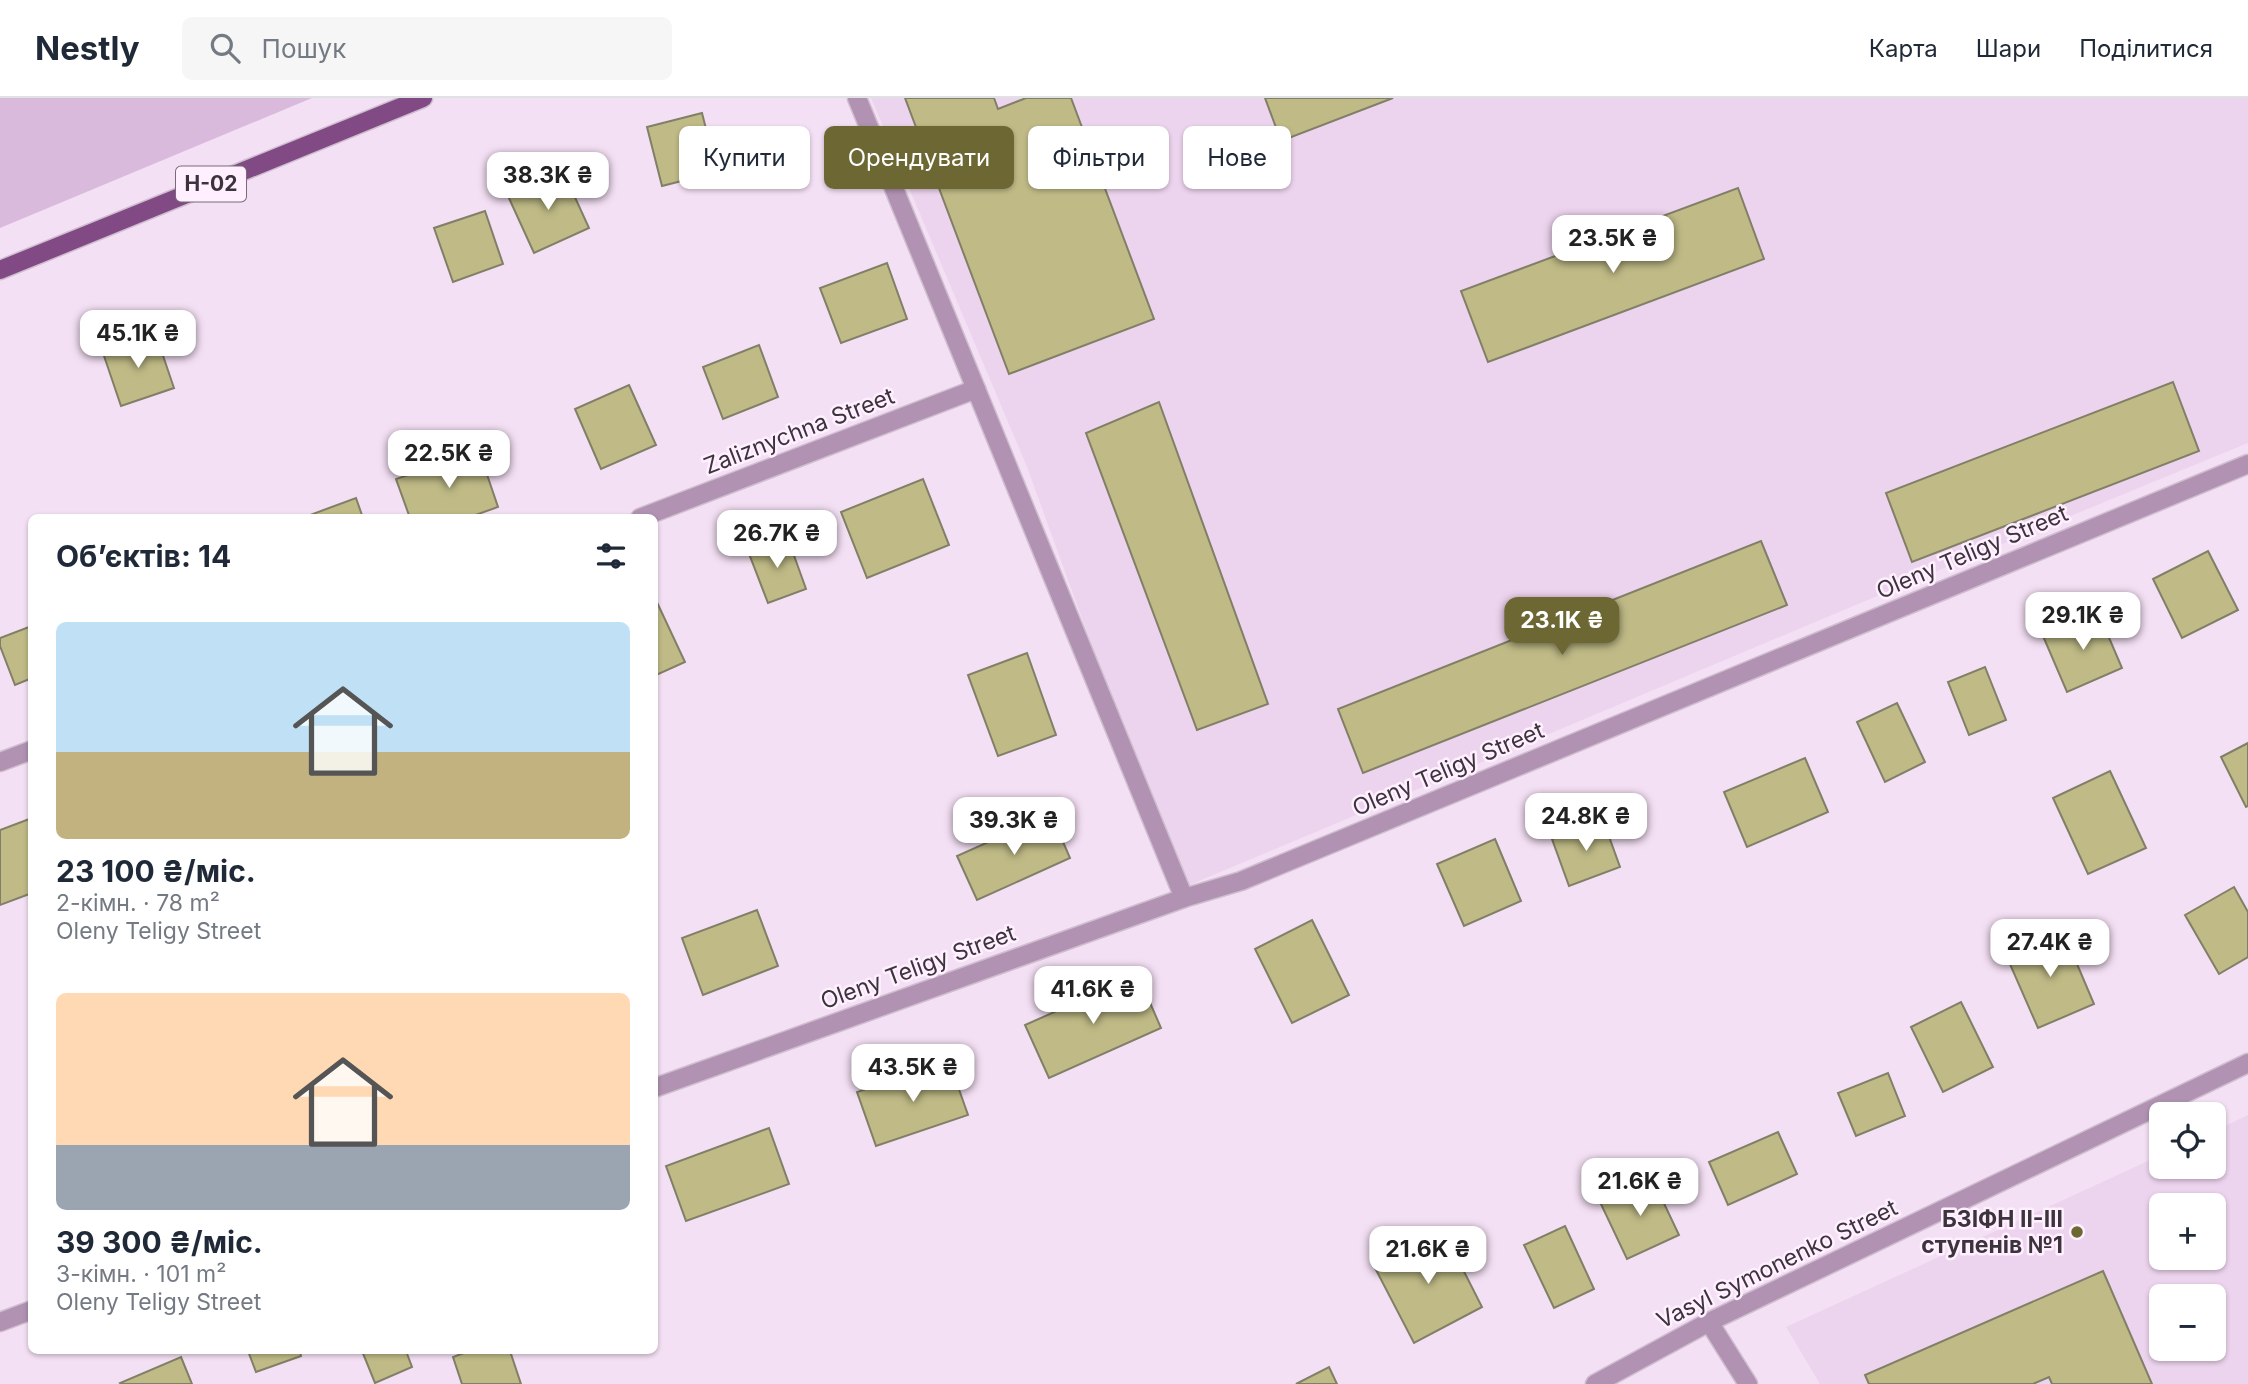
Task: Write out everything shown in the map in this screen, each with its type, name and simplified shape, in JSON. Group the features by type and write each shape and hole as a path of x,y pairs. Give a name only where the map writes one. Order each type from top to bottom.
{"main road":[{"name":"Н-02","path":"0,270 423,98"}],"street":[{"path":"857,98 1184,898"},
{"name":"Zaliznychna Street","path":"650,514 976,389"},
{"name":"Oleny Teligy Street","path":"658,1086 1184,898 1241,881 2248,464"},
{"path":"0,762 28,752"},
{"name":"Vasyl Symonenko Street","path":"1595,1384 1709,1322 2248,1063"},
{"path":"0,1322 28,1312"},
{"path":"1709,1322 1748,1384"}],"shaded area":[{"path":"0,98 312,98 0,228"},
{"path":"871,98 2248,98 2248,443 1180,889 1027,467 909,189 1014,189 1014,126 883,126"},
{"name":"БЗІФН ІІ-ІІІ ступенів №1","path":"2248,1115 2248,1384 1820,1384 1786,1327 2149,1161 2149,1179 2226,1179 2226,1125"}],"building":[{"path":"905,98 994,98 998,109 1026,98 1071,98 1082,126 1028,126 1028,189 1105,189 1154,319 1009,374 939,189 1014,189 1014,126 916,126"},
{"path":"1265,98 1393,98 1291,137 1291,126 1275,126"},
{"path":"702,113 705,126 679,126 679,182 662,186 647,127"},
{"path":"563,171 589,228 534,253 508,196"},
{"path":"1738,188 1764,259 1488,362 1461,291"},
{"path":"485,211 503,264 453,282 434,228"},
{"path":"887,263 907,319 841,343 820,288"},
{"path":"156,335 174,388 121,406 103,353"},
{"path":"759,345 778,397 723,419 703,367"},
{"path":"2173,382 2199,451 1912,562 1886,493"},
{"path":"629,385 656,445 601,469 575,409"},
{"path":"1159,402 1268,704 1197,730 1086,433"},
{"path":"479,451 498,507 478,514 409,514 396,479"},
{"path":"923,479 949,545 867,578 841,512"},
{"path":"356,498 362,514 313,514"},
{"path":"787,536 806,589 768,603 748,551"},
{"path":"1761,541 1787,605 1363,773 1338,709"},
{"path":"2208,551 2238,610 2182,638 2153,579"},
{"path":"658,605 685,662 658,674"},
{"path":"2098,612 2122,668 2067,692 2043,636"},
{"path":"28,627 28,680 15,685 0,646 0,638"},
{"path":"1027,653 1056,735 998,756 968,675"},
{"path":"1985,667 2006,720 1969,735 1948,682"},
{"path":"1897,703 1925,762 1885,782 1857,722"},
{"path":"2248,743 2248,806 2246,807 2221,757"},
{"path":"1805,758 1828,812 1747,847 1724,792"},
{"path":"2110,771 2146,848 2088,874 2053,798"},
{"path":"1051,814 1070,858 977,900 957,856"},
{"path":"28,820 28,894 0,905 0,830"},
{"path":"1603,820 1620,867 1569,886 1552,839"},
{"path":"1495,839 1521,901 1464,926 1437,864"},
{"path":"2234,887 2248,912 2248,957 2219,974 2185,915"},
{"path":"757,910 778,966 703,995 682,938"},
{"path":"1312,920 1349,995 1292,1023 1255,949"},
{"path":"2063,931 2094,1004 2038,1028 2006,955"},
{"path":"1138,975 1161,1028 1049,1078 1025,1025"},
{"path":"1961,1002 1993,1067 1943,1092 1911,1027"},
{"path":"949,1061 968,1115 876,1146 857,1092"},
{"path":"1888,1073 1905,1116 1856,1136 1838,1093"},
{"path":"769,1128 789,1184 686,1221 666,1166"},
{"path":"1778,1132 1797,1174 1728,1205 1709,1162"},
{"path":"1652,1178 1679,1235 1627,1259 1600,1202"},
{"path":"1565,1226 1594,1289 1554,1308 1524,1245"},
{"path":"1443,1230 1482,1307 1414,1343 1374,1266"},
{"path":"2103,1271 2152,1384 2052,1384 2049,1377 2033,1384 1869,1384 1865,1375"},
{"path":"249,1354 301,1354 301,1356 256,1372"},
{"path":"363,1354 407,1354 412,1367 375,1383"},
{"path":"461,1354 511,1354 521,1384 462,1384 453,1357"},
{"path":"181,1357 192,1384 120,1383"},
{"path":"1329,1367 1337,1384 1296,1384"}],"place":[{"name":"БЗІФН ІІ-ІІІ ступенів №1","path":"2077,1232"}]}
